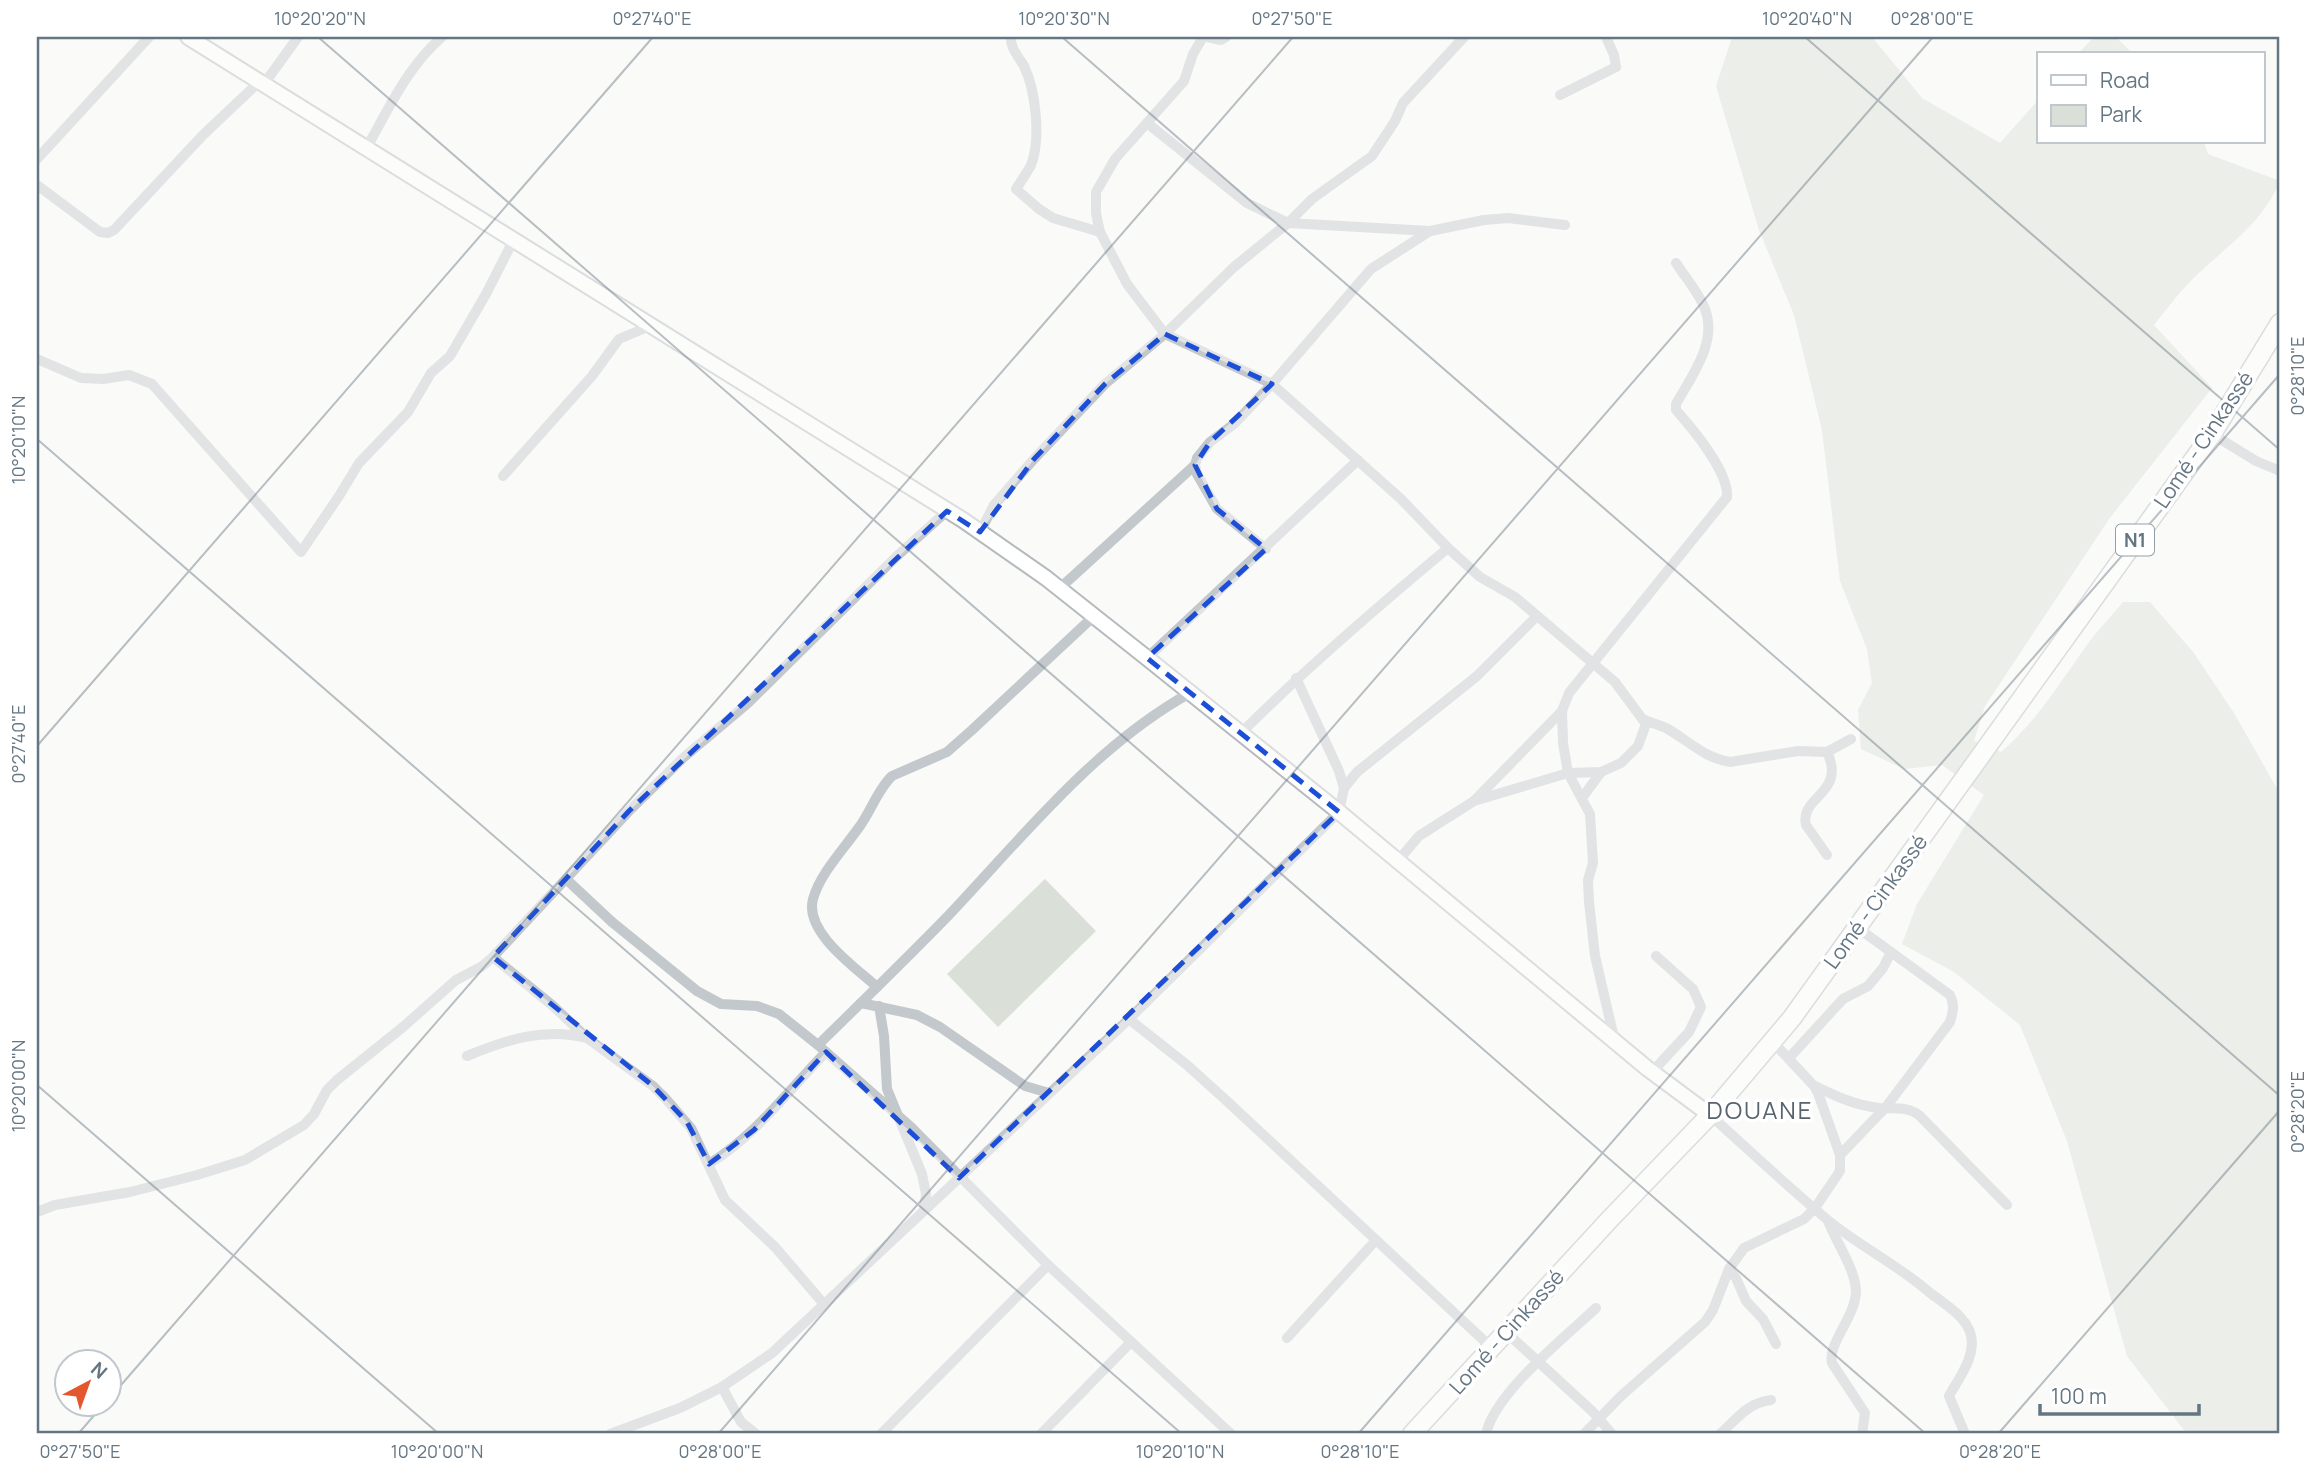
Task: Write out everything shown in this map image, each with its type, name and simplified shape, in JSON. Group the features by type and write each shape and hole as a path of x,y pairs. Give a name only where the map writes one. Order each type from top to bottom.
{"highway":[{"name":"Lomé - Cinkassé","path":"1412,1434 1710,1115 1808,997 1981,752 2212,435 2279,328"}],"main road":[{"path":"188,37 979,532 1059,589 1147,658 1339,812 1615,1042 1710,1115"}],"street":[{"path":"37,159 149,37"},
{"path":"37,186 100,232 108,233 147,197 203,135 262,82 298,37"},
{"path":"367,147 404,81 428,49 442,37"},
{"path":"1011,37 1010,43 1025,69 1033,101 1037,138 1030,166 1016,189 1053,218 1100,232"},
{"path":"1226,37 1221,40 1205,37 1193,54 1184,80 1115,159 1096,192 1100,232 1127,284 1165,334 1272,384 1413,511 1480,577 1515,597 1594,663 1615,682 1645,720 1665,728 1697,750 1730,762 1798,751 1827,752 1851,739"},
{"path":"979,532 994,505 1105,384 1165,334 1234,267 1288,223 1312,199 1372,156 1408,97 1464,37"},
{"path":"1560,95 1616,67 1606,37"},
{"path":"1147,123 1247,203 1288,223 1430,231 1508,218 1565,225"},
{"path":"1266,548 1217,509 1197,474 1197,458 1210,442 1234,424 1272,384 1371,269 1430,231"},
{"path":"37,359 81,378 103,379 129,375 152,384 301,552 359,463 408,412 430,373 450,356 486,295 513,241"},
{"path":"1397,862 1419,836 1474,801 1562,711 1570,693 1727,497 1726,488 1704,443 1676,410 1676,404 1698,367 1709,332 1705,309 1676,263"},
{"path":"503,476 592,376 619,339 650,326"},
{"path":"2212,435 2256,461 2280,471"},
{"path":"1147,658 1358,460"},
{"path":"1059,589 1195,465"},
{"path":"37,1212 55,1205 130,1192 245,1160 304,1125 314,1114 327,1090 337,1080 412,1020 456,980 481,967 493,957 629,811 683,758 747,704 897,556 947,511"},
{"path":"1240,734 1296,678 1392,593 1448,548"},
{"path":"877,987 832,947 818,928 812,912 813,900 821,880 866,819 892,776 947,752 1094,617"},
{"path":"610,1434 680,1408 722,1387 772,1353 1129,1019 1339,812 1344,788 1357,772 1498,657 1536,617"},
{"path":"1296,678 1328,743 1344,788"},
{"path":"709,1164 754,1130 861,1003 1077,779 1156,714 1190,693"},
{"path":"1562,711 1568,773 1590,814 1592,863 1588,893 1595,956 1615,1042"},
{"path":"1474,801 1568,773 1601,772 1621,763 1638,746 1646,728 1645,720"},
{"path":"1827,752 1833,765 1833,776 1804,819 1827,855"},
{"path":"1582,798 1601,772"},
{"path":"566,879 612,922 697,991 721,1004 757,1006 779,1014 822,1049 938,1153 959,1178 1048,1265 1231,1434"},
{"path":"1840,1155 1886,1107 1950,1022 1954,1002 1950,996 1858,928"},
{"path":"1788,1058 1843,999 1868,986 1883,968 1891,952"},
{"path":"1652,1072 1689,1032 1701,1007 1693,989 1656,956"},
{"path":"493,957 552,1004 587,1038 653,1086 691,1128 725,1200 775,1247 823,1303"},
{"path":"861,1003 917,1015 1025,1086 1049,1093"},
{"path":"879,1006 884,1036 885,1079 896,1114 922,1174 926,1194 924,1210"},
{"path":"1129,1019 1187,1065 1493,1349"},
{"path":"467,1056 516,1037 560,1034 587,1038"},
{"path":"1772,1041 1814,1086 1840,1099 1909,1109 1919,1115 2007,1205"},
{"path":"1584,1434 1704,1322 1719,1297 1729,1269 1744,1248 1804,1219 1815,1208 1840,1171 1840,1155 1814,1086"},
{"path":"1710,1115 1828,1220 1869,1251 1918,1282 1963,1320 1972,1340 1972,1350 1967,1365 1949,1396 1965,1434"},
{"path":"1828,1220 1851,1269 1856,1295 1843,1332 1832,1347 1830,1356 1866,1413 1862,1434"},
{"path":"1287,1338 1377,1240"},
{"path":"881,1434 1048,1265"},
{"path":"1729,1269 1746,1301 1769,1329 1776,1344"},
{"path":"1486,1434 1489,1421 1498,1407 1538,1362 1596,1308"},
{"path":"1507,1333 1612,1434"},
{"path":"1041,1434 1131,1342"},
{"path":"722,1387 741,1422 756,1434"},
{"path":"1720,1434 1749,1407 1760,1401 1771,1400"}],"highlighted area":[{"path":"1165,334 1272,384 1210,442 1195,465 1217,509 1266,549 1147,658 1339,812 959,1178 826,1052 754,1130 709,1164 687,1122 653,1086 493,957 629,811 947,511 980,532 1034,459 1105,384"}],"green space":[{"path":"1732,37 1872,37 1922,98 2000,143 2037,101 2037,144 2205,144 2208,154 2280,181 2250,226 2185,287 2154,325 2212,388 2109,519 1985,706 1974,741 2001,752 2035,716 2088,643 2123,602 2150,602 2193,652 2234,713 2280,794 2280,1434 2187,1434 2127,1356 2067,1141 2020,1025 1954,972 1902,944 1917,904 1984,795 1942,765 1904,769 1861,749 1858,710 1872,683 1867,649 1840,581 1822,430 1794,315 1759,230 1716,86"},
{"path":"2094,37 2116,37 2131,52 2080,52"},
{"path":"1045,879 1096,931 998,1027 947,974"}],"district":[{"name":"DOUANE","path":"1760,1111"}]}
